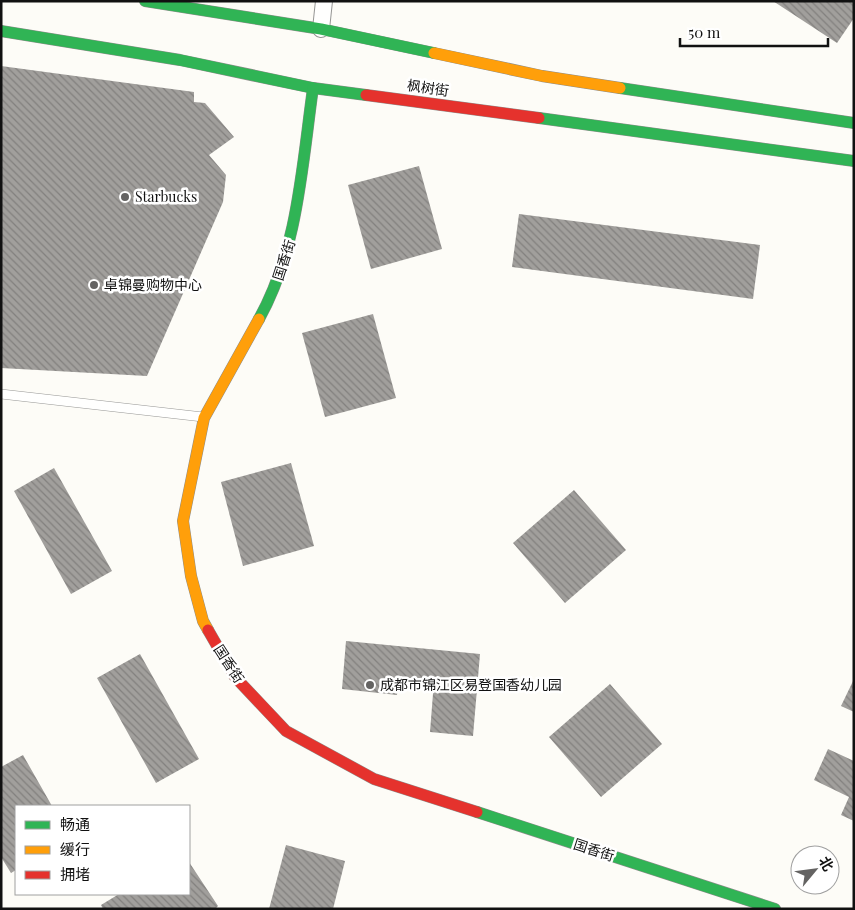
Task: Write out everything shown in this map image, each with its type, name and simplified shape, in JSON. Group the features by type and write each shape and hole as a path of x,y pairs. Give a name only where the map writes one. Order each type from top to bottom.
{"street":[{"path":"145,1 321,29 542,76 854,123"},
{"path":"321,29 324,1"},
{"name":"枫树街","path":"1,31 180,60 312,88 854,161"},
{"name":"国香街","path":"312,88 292,236 272,296 204,418 183,521 191,576 203,621 235,677 286,731 374,779 775,909"}],"lane":[{"path":"1,394 204,418"}],"building":[{"path":"773,1 854,1 854,18 837,43"},
{"name":"卓锦曼购物中心","path":"1,66 194,92 194,102 205,103 234,137 209,155 226,175 223,202 147,376 1,368"},
{"path":"419,166 442,249 371,269 348,185"},
{"path":"519,214 760,245 753,299 512,267"},
{"path":"373,314 396,398 325,417 302,333"},
{"path":"291,463 314,546 243,566 221,482"},
{"path":"54,468 112,571 71,594 14,491"},
{"path":"574,490 626,550 565,603 513,543"},
{"name":"成都市锦江区易登国香幼儿园","path":"346,641 480,654 473,736 430,732 434,681 399,678 397,695 342,689"},
{"path":"140,654 199,759 156,783 97,678"},
{"path":"854,679 854,712 841,706"},
{"path":"610,684 662,744 601,797 549,737"},
{"path":"828,749 854,761 854,821 841,815 849,797 814,780"},
{"path":"23,755 51,805 15,805 15,871 11,873 1,857 1,767"},
{"path":"286,845 345,861 333,909 269,909"},
{"path":"190,864 218,906 215,909 103,909 101,905 117,895 190,895"}],"traffic: fast":[{"path":"145,1 321,29 434,53"},
{"path":"1,31 180,60 313,88 366,95"},
{"path":"259,319 272,292 290,236 301,177 313,88"},
{"path":"620,88 854,123"},
{"path":"539,118 854,161"},
{"path":"477,812 775,909"}],"traffic: slow":[{"path":"434,53 542,76 620,88"},
{"path":"208,630 203,621 191,576 183,521 204,418 259,319"}],"traffic: jam":[{"path":"366,95 539,118"},
{"path":"208,630 235,677 286,731 374,779 477,812"}],"place":[{"name":"Starbucks","path":"125,197"},
{"name":"卓锦曼购物中心","path":"94,285"},
{"name":"成都市锦江区易登国香幼儿园","path":"370,685"}]}
